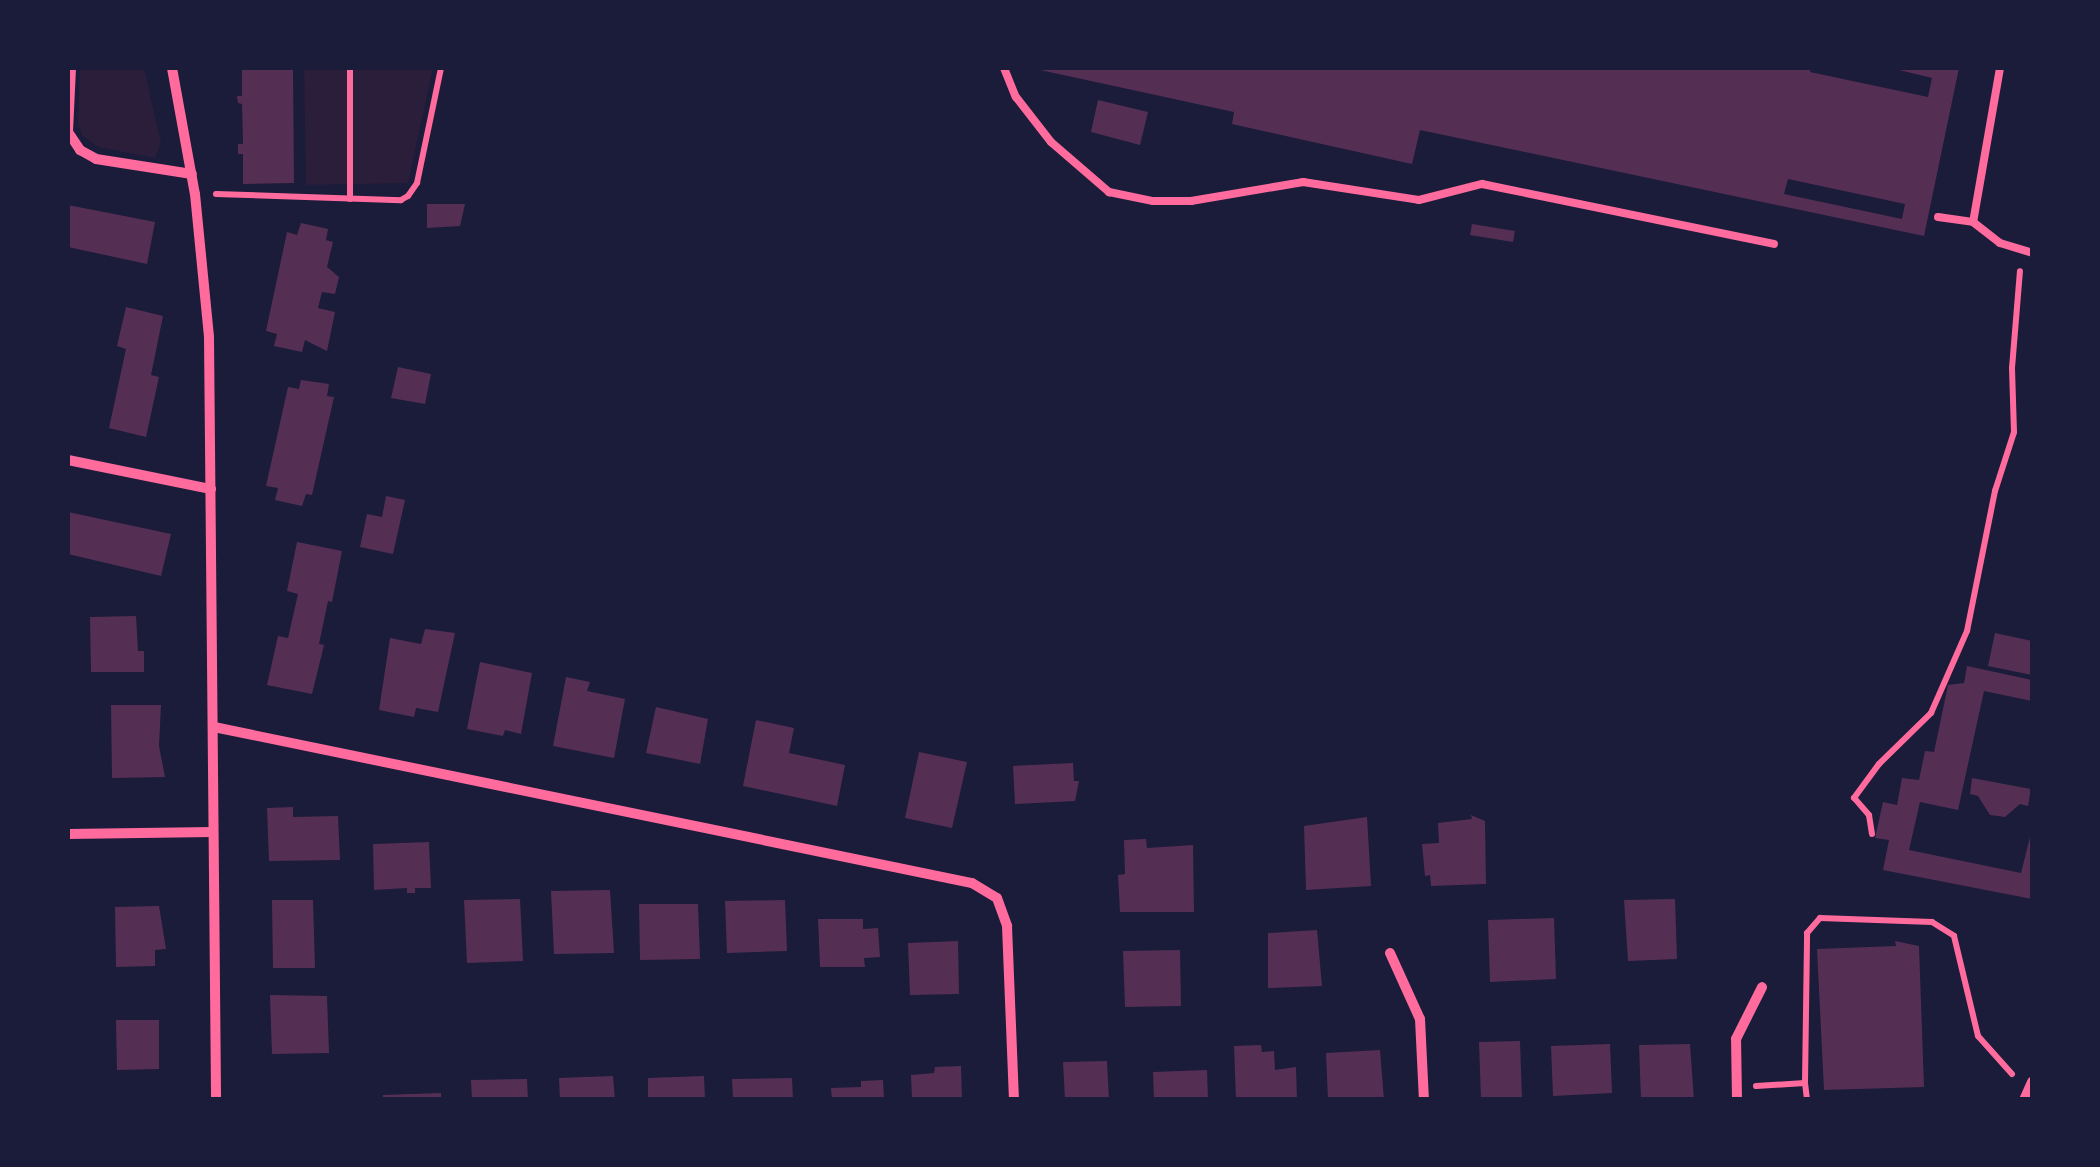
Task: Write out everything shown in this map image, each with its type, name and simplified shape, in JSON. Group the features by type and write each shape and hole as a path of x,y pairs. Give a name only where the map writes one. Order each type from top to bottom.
{"street":[{"path":"71,68 68,132 80,150 96,159 192,174"},
{"path":"172,68 195,194 209,338 216,1100"},
{"path":"68,460 212,489"},
{"path":"214,727 972,884 997,898 1007,926 1014,1100"},
{"path":"68,834 213,832"},
{"path":"1390,953 1420,1020 1424,1100"},
{"path":"1737,1093 1736,1040 1762,987"},
{"path":"2024,1100 2032,1082"}],"lane":[{"path":"1004,68 1016,98 1050,142 1109,192 1153,201 1191,201 1303,182 1419,200 1482,184 1774,244"},
{"path":"1974,222 2000,68"},
{"path":"1938,217 1974,222 2000,243 2032,253"}],"path":[{"path":"350,68 350,198"},
{"path":"195,194 401,200 412,192 441,68"},
{"path":"1872,834 1869,815 1854,798 1879,764 1931,713 1967,631 1995,491 2014,432 2012,368 2022,250"},
{"path":"1807,1100 1806,933 1820,918 1932,922 1954,936 1978,1036 2008,1074 2020,1076"},
{"path":"1737,1093 1805,1083"}],"shaded area":[{"path":"80,68 144,68 161,143 155,158 98,147 82,135 78,124"},
{"path":"304,68 433,68 408,183 306,185"}],"building":[{"path":"242,68 293,68 294,183 243,184 243,154 238,154 238,144 243,144 242,104 237,96 242,96"},
{"path":"1031,68 1811,68 1810,72 1928,97 1932,78 1891,68 1959,68 1924,236 1420,130 1412,164 1232,124 1234,112","holes":["1788,179 1905,204 1902,219 1784,194"]},
{"path":"1098,100 1148,112 1140,145 1091,132"},
{"path":"427,204 465,204 460,226 427,228"},
{"path":"68,205 155,222 147,264 68,247"},
{"path":"301,223 328,229 326,240 333,242 327,267 339,277 335,294 322,292 318,308 335,312 327,351 305,340 302,352 274,346 277,334 266,331 287,232 297,235"},
{"path":"1472,224 1515,231 1513,242 1470,235"},
{"path":"126,307 163,316 151,375 159,377 146,437 109,428 126,349 117,346"},
{"path":"398,367 431,374 425,404 391,398"},
{"path":"301,380 329,384 327,396 334,397 312,495 306,494 302,506 275,500 278,488 266,486 288,387 299,389"},
{"path":"386,496 405,500 393,554 360,547 367,514 382,517"},
{"path":"68,512 171,534 161,576 68,554"},
{"path":"297,542 342,551 332,602 328,601 319,644 324,645 312,694 267,685 278,636 288,638 298,594 287,591"},
{"path":"136,616 144,672 91,672 90,617"},
{"path":"425,629 455,633 438,712 416,708 414,717 379,710 390,638 421,644"},
{"path":"1995,633 2032,641 2032,675 1988,666"},
{"path":"480,662 532,673 521,734 505,730 503,736 467,729"},
{"path":"1967,666 2032,680 2032,701 1984,691 1958,810 1920,802 1909,850 2021,873 2032,829 2032,899 1883,870 1889,840 1875,838 1883,802 1897,805 1902,778 1919,780 1925,751 1934,752 1948,685 1964,683"},
{"path":"566,677 590,682 587,691 625,699 614,758 553,746"},
{"path":"111,705 161,705 159,746 165,777 112,778"},
{"path":"656,707 708,719 700,764 646,753"},
{"path":"756,720 794,728 789,753 845,765 837,806 743,786"},
{"path":"919,752 967,762 952,828 905,818"},
{"path":"1073,763 1074,781 1079,781 1075,801 1015,804 1013,766"},
{"path":"1972,778 2031,789 2028,806 2020,804 2005,817 1990,815 1978,796 1970,794"},
{"path":"293,807 293,817 338,816 340,860 269,861 267,808"},
{"path":"1471,815 1485,821 1486,884 1431,886 1430,875 1425,876 1422,844 1439,843 1438,823 1472,819"},
{"path":"1367,817 1371,886 1306,890 1304,826"},
{"path":"1146,839 1147,848 1193,845 1194,912 1120,912 1118,875 1125,874 1124,840"},
{"path":"429,842 431,888 415,888 415,893 407,893 407,888 374,890 373,844"},
{"path":"610,890 614,953 554,954 551,891"},
{"path":"520,899 523,961 467,963 464,900"},
{"path":"1675,899 1677,959 1628,961 1624,900"},
{"path":"272,900 313,900 315,968 273,968"},
{"path":"785,900 787,951 727,953 725,901"},
{"path":"639,904 698,904 700,959 640,960"},
{"path":"159,906 166,949 155,950 155,966 116,967 115,907"},
{"path":"1554,918 1556,979 1490,982 1488,920"},
{"path":"818,919 863,919 863,929 878,928 880,957 864,958 865,967 820,967"},
{"path":"1317,930 1322,986 1268,988 1268,933"},
{"path":"958,941 959,994 910,995 908,943"},
{"path":"1895,941 1919,946 1924,1087 1824,1090 1817,949 1896,946"},
{"path":"1180,950 1181,1006 1125,1007 1123,951"},
{"path":"270,995 327,996 329,1053 272,1054"},
{"path":"116,1020 159,1020 159,1069 117,1070"},
{"path":"1520,1041 1522,1100 1481,1100 1479,1042"},
{"path":"1610,1044 1612,1093 1553,1096 1551,1046"},
{"path":"1690,1044 1694,1100 1641,1100 1639,1045"},
{"path":"1261,1045 1262,1052 1274,1051 1275,1070 1296,1067 1297,1100 1236,1100 1234,1046"},
{"path":"1380,1050 1384,1100 1328,1100 1326,1053"},
{"path":"1107,1061 1109,1100 1065,1100 1063,1062"},
{"path":"961,1066 962,1100 912,1100 911,1075 934,1073 935,1067"},
{"path":"1207,1070 1208,1100 1154,1100 1153,1072"},
{"path":"613,1076 615,1100 560,1100 559,1078"},
{"path":"704,1076 705,1100 648,1100 648,1078"},
{"path":"792,1078 793,1100 733,1100 732,1079"},
{"path":"527,1079 528,1100 472,1100 471,1080"},
{"path":"883,1080 884,1100 832,1100 831,1088 861,1087 861,1081"},
{"path":"441,1093 441,1100 383,1100 383,1095"}]}
